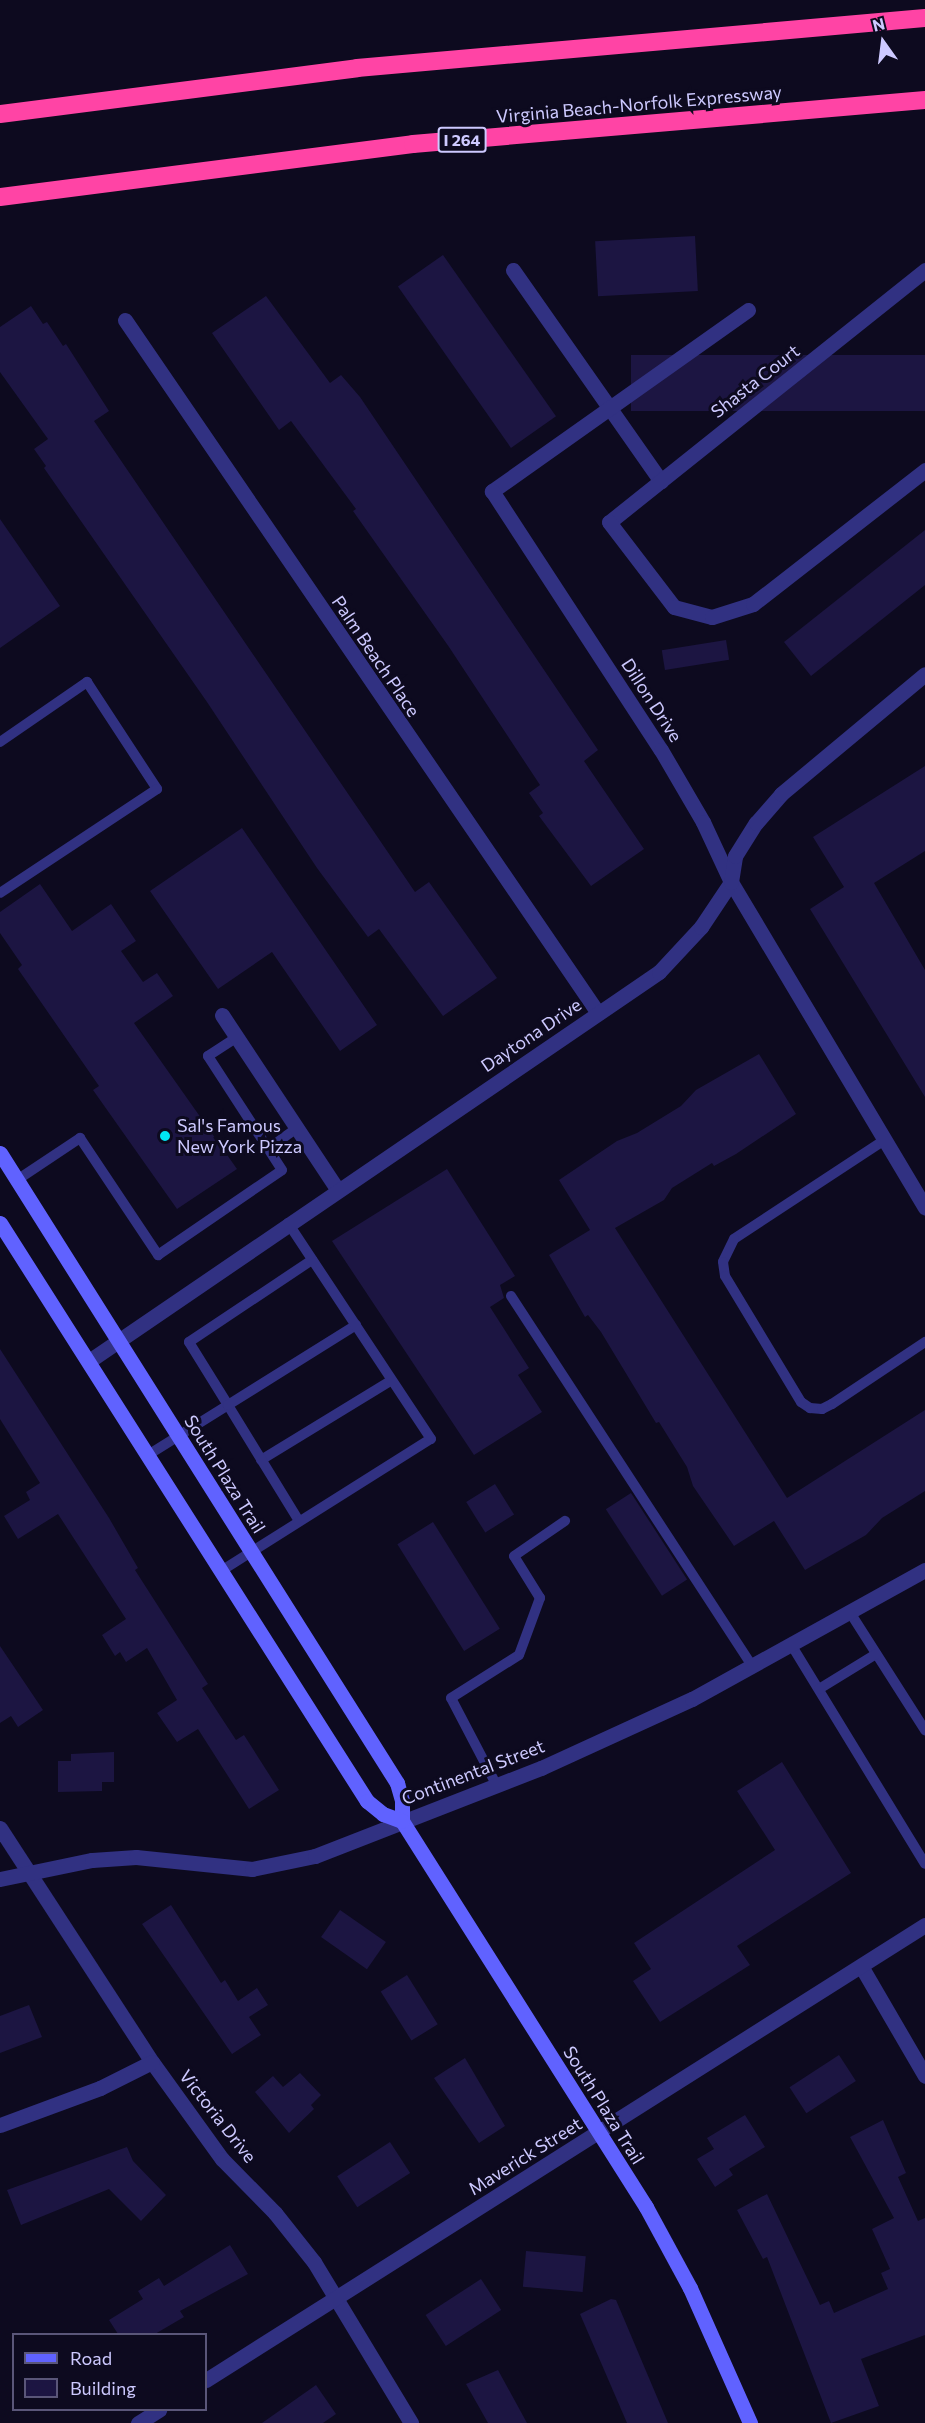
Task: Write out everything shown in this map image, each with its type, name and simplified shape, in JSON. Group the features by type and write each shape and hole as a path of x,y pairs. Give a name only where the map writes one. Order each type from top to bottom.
{"highway":[{"path":"0,114 357,68 925,18"},
{"name":"Virginia Beach-Norfolk Expressway","path":"0,197 412,144 925,100"}],"main road":[{"name":"South Plaza Trail","path":"0,1154 397,1783 402,1801 402,1821 598,2132 690,2288 750,2423"},
{"path":"0,1223 367,1801 383,1814 402,1821"}],"street":[{"path":"513,270 661,481"},
{"name":"Shasta Court","path":"925,270 609,522 674,607 712,617 753,604 925,470"},
{"name":"Dillon Drive","path":"748,310 611,410 492,491 661,750 703,822 731,882 883,1141 925,1208"},
{"name":"Palm Beach Place","path":"125,320 598,1013"},
{"name":"Daytona Drive","path":"89,1361 598,1013 680,954 731,882 735,856 756,823 781,794 925,675"},
{"path":"222,1015 337,1190"},
{"name":"Continental Street","path":"0,1879 92,1860 136,1857 252,1869 284,1865 497,1786 753,1667 851,1614 925,1570"},
{"name":"Victoria Drive","path":"0,1828 152,2062 222,2159 275,2213 314,2262 411,2423"},
{"name":"Maverick Street","path":"207,2379 925,1925"},
{"path":"861,1966 925,2076"},
{"path":"0,2125 100,2088 152,2062"},
{"path":"138,2423 156,2411"}],"lane":[{"path":"0,742 87,682 157,789 0,893"},
{"path":"17,1180 80,1138 158,1255 282,1170 208,1056 236,1038"},
{"path":"268,1149 296,1129"},
{"path":"883,1141 734,1239 723,1262 725,1276 801,1402 810,1408 822,1409 832,1404 925,1342"},
{"path":"221,1571 431,1439 288,1223"},
{"path":"299,1521 189,1342 312,1260"},
{"path":"512,1296 753,1667"},
{"path":"148,1455 356,1325"},
{"path":"261,1460 392,1380"},
{"path":"497,1786 451,1698 519,1655 540,1598 514,1556 565,1521"},
{"path":"851,1614 925,1730"},
{"path":"792,1646 924,1860"},
{"path":"819,1689 876,1654"}],"building":[{"path":"695,236 698,291 598,296 595,241"},
{"path":"443,255 556,416 511,448 398,287"},
{"path":"266,296 330,383 341,375 360,397 598,750 584,761 644,849 591,886 539,816 543,813 529,793 540,785 449,647 353,511 356,509 291,421 279,430 212,333"},
{"path":"31,306 43,324 47,322 63,346 66,344 109,411 94,421 415,892 429,882 497,978 443,1016 379,929 368,937 317,868 207,702 44,468 46,466 34,449 48,439 0,372 0,327"},
{"path":"631,355 925,355 925,411 631,411"},
{"path":"0,519 60,606 0,648"},
{"path":"925,530 925,585 811,676 784,642"},
{"path":"726,640 729,660 665,670 662,650"},
{"path":"925,766 925,851 874,883 925,970 925,1097 810,909 844,887 813,837"},
{"path":"242,828 377,1025 340,1051 272,952 218,989 150,891"},
{"path":"40,884 72,931 111,904 136,941 121,951 143,982 157,973 173,996 134,1023 237,1169 177,1209 93,1090 99,1086 18,969 22,965 0,933 0,912"},
{"path":"759,1054 796,1114 736,1154 714,1166 712,1163 672,1188 664,1200 615,1228 787,1498 925,1410 925,1491 882,1518 866,1535 805,1570 774,1521 734,1546 693,1486 687,1467 659,1422 656,1423 601,1332 588,1315 585,1317 549,1255 590,1230 559,1180 617,1141 637,1133 681,1106 696,1090"},
{"path":"447,1169 515,1276 500,1285 504,1298 490,1307 529,1368 518,1375 542,1412 474,1455 332,1241"},
{"path":"0,1349 109,1518 138,1568 135,1570 208,1684 202,1688 236,1740 244,1735 279,1790 249,1809 198,1729 177,1742 157,1713 177,1700 147,1648 126,1662 120,1652 115,1656 102,1635 126,1619 58,1514 18,1539 4,1516 30,1500 26,1492 40,1483 0,1419"},
{"path":"495,1484 514,1515 485,1533 466,1502"},
{"path":"631,1493 687,1579 662,1596 606,1509"},
{"path":"433,1522 500,1629 464,1651 397,1544"},
{"path":"0,1646 43,1710 18,1727 11,1716 0,1723"},
{"path":"114,1752 114,1782 102,1782 102,1791 58,1792 58,1761 71,1761 71,1754"},
{"path":"782,1762 851,1873 737,1946 750,1965 660,2022 633,1981 651,1969 634,1943 775,1850 737,1791"},
{"path":"171,1905 221,1983 225,1980 238,2001 257,1988 268,2005 249,2017 261,2035 232,2054 142,1924"},
{"path":"340,1910 386,1942 367,1969 321,1937"},
{"path":"407,1975 438,2024 411,2041 381,1991"},
{"path":"29,2005 42,2037 0,2053 0,2016"},
{"path":"839,2055 856,2081 806,2113 790,2087"},
{"path":"465,2058 505,2126 479,2143 434,2078"},
{"path":"300,2073 321,2095 311,2105 314,2109 289,2133 255,2092 273,2076 283,2087"},
{"path":"745,2115 765,2147 729,2169 733,2175 715,2187 697,2159 714,2149 707,2138"},
{"path":"883,2120 906,2173 898,2177 918,2221 925,2218 925,2335 861,2359 879,2406 831,2423 767,2257 763,2259 737,2210 767,2194 820,2305 829,2301 834,2313 888,2289 881,2273 890,2269 872,2229 894,2218 850,2137"},
{"path":"390,2142 410,2173 357,2207 337,2176"},
{"path":"127,2147 133,2161 166,2195 141,2221 109,2189 21,2225 7,2190"},
{"path":"230,2245 248,2274 180,2311 184,2317 157,2333 117,2333 109,2320 143,2299 138,2291 159,2278 164,2286"},
{"path":"526,2251 586,2256 583,2292 523,2287"},
{"path":"481,2279 501,2310 446,2346 426,2315"},
{"path":"611,2299 616,2300 668,2423 627,2423 580,2314"},
{"path":"498,2370 527,2423 488,2423 466,2384"},
{"path":"316,2385 336,2414 323,2423 262,2423"}],"place":[{"name":"Sal's Famous New York Pizza","path":"165,1136"}]}
